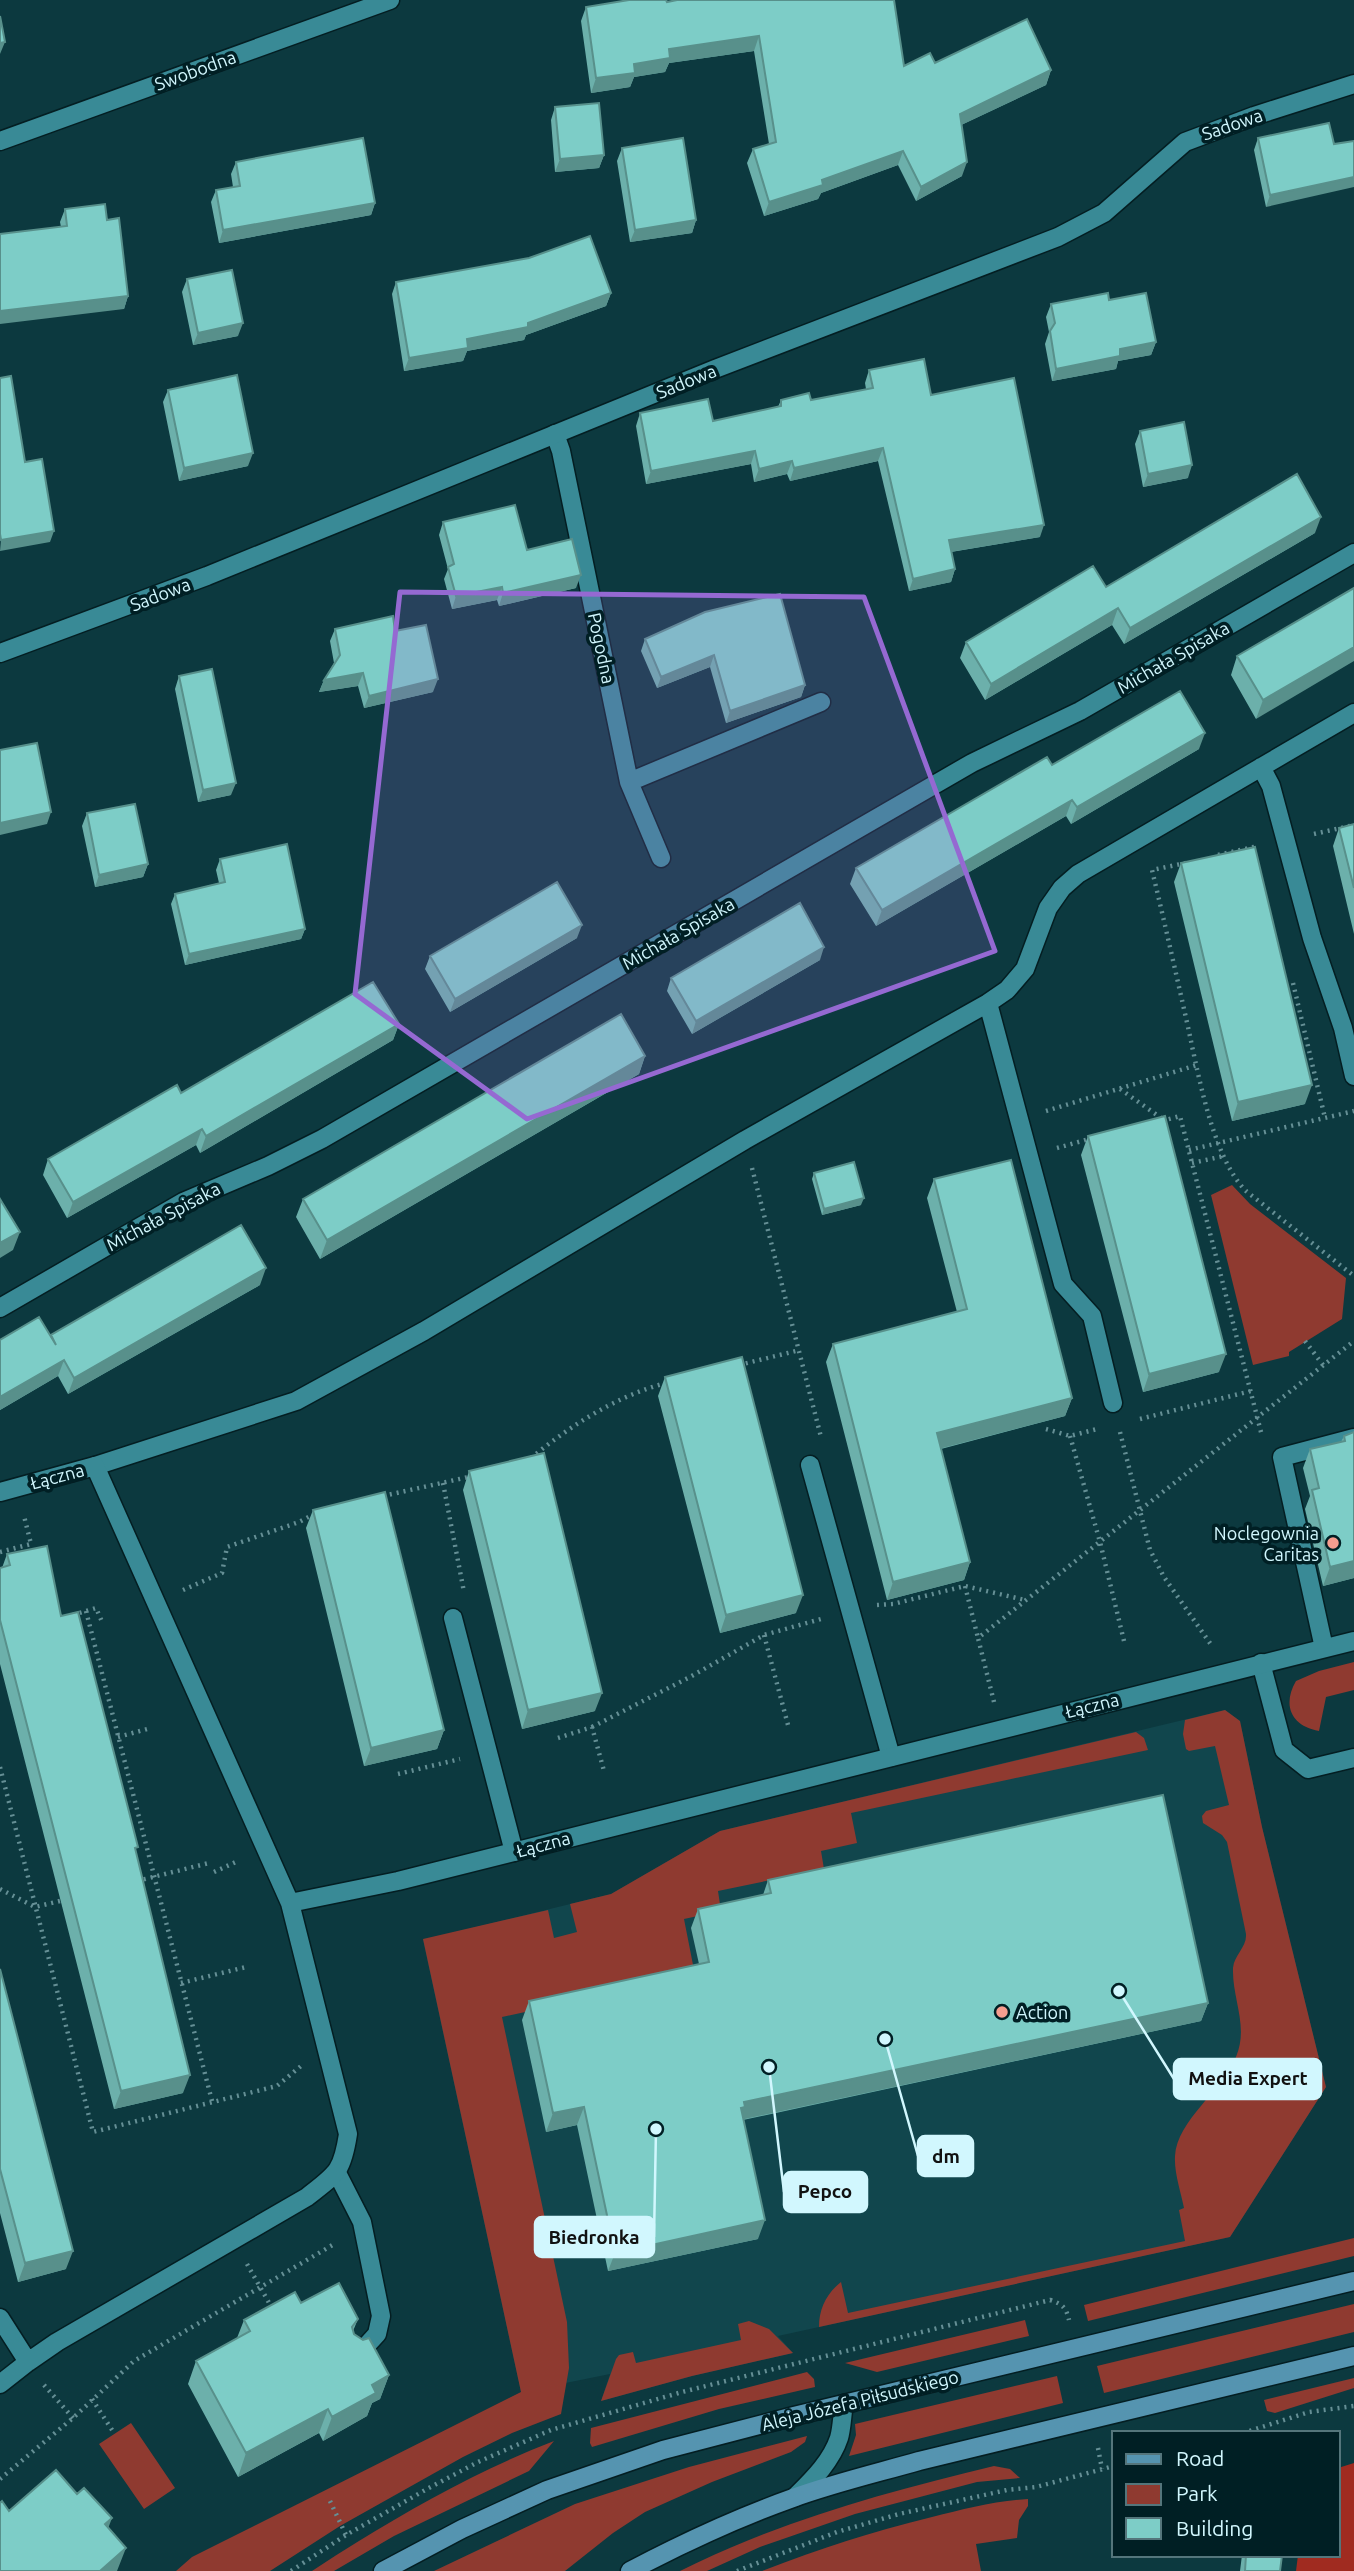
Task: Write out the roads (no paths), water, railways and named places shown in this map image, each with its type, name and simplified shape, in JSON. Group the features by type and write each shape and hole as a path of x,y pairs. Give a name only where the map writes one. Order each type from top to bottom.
{"street":[{"name":"Swobodna","path":"0,141 390,0"},
{"name":"Sadowa","path":"0,653 219,571 715,369 1058,237 1104,213 1185,142 1232,123 1354,84"},
{"name":"Pogodna","path":"555,434 564,464 629,782 661,858"},
{"name":"Michała Spisaka","path":"0,1308 183,1202 268,1166 322,1139 972,763 1080,710 1354,554"},
{"path":"629,782 821,702"},
{"path":"95,1466 296,1402 424,1331 745,1140 988,1003 1007,990 1025,969 1048,908 1062,888 1078,874 1354,713"},
{"path":"1261,767 1271,786 1312,938 1343,1028 1354,1076"},
{"path":"988,1003 1063,1284 1093,1316 1113,1402"},
{"path":"1324,1648 1282,1457 1354,1438"},
{"path":"810,1465 891,1757"},
{"name":"Łączna","path":"8,1490 95,1466 290,1903 398,1881 1354,1641"},
{"path":"453,1618 514,1852"},
{"path":"1261,1663 1284,1750 1308,1769 1354,1758"},
{"path":"0,2384 28,2362 307,2197 337,2173 345,2153 348,2134 290,1903"},
{"path":"337,2173 362,2222 382,2316 380,2329 372,2340 355,2352"},
{"name":"Aleja Józefa Piłsudskiego","path":"383,2571 474,2523 577,2479 710,2437 1354,2280"},
{"path":"0,2318 28,2362"},
{"path":"630,2571 734,2521 794,2497 919,2461 1354,2356"},
{"path":"794,2497 816,2476 832,2454 839,2438 844,2404"}],"place":[{"name":"Noclegownia Caritas","path":"1333,1543"},
{"name":"Media Expert","path":"1119,1991"},
{"name":"Action","path":"1002,2012"},
{"name":"dm","path":"885,2039"},
{"name":"Pepco","path":"769,2067"},
{"name":"Biedronka","path":"656,2129"}]}
